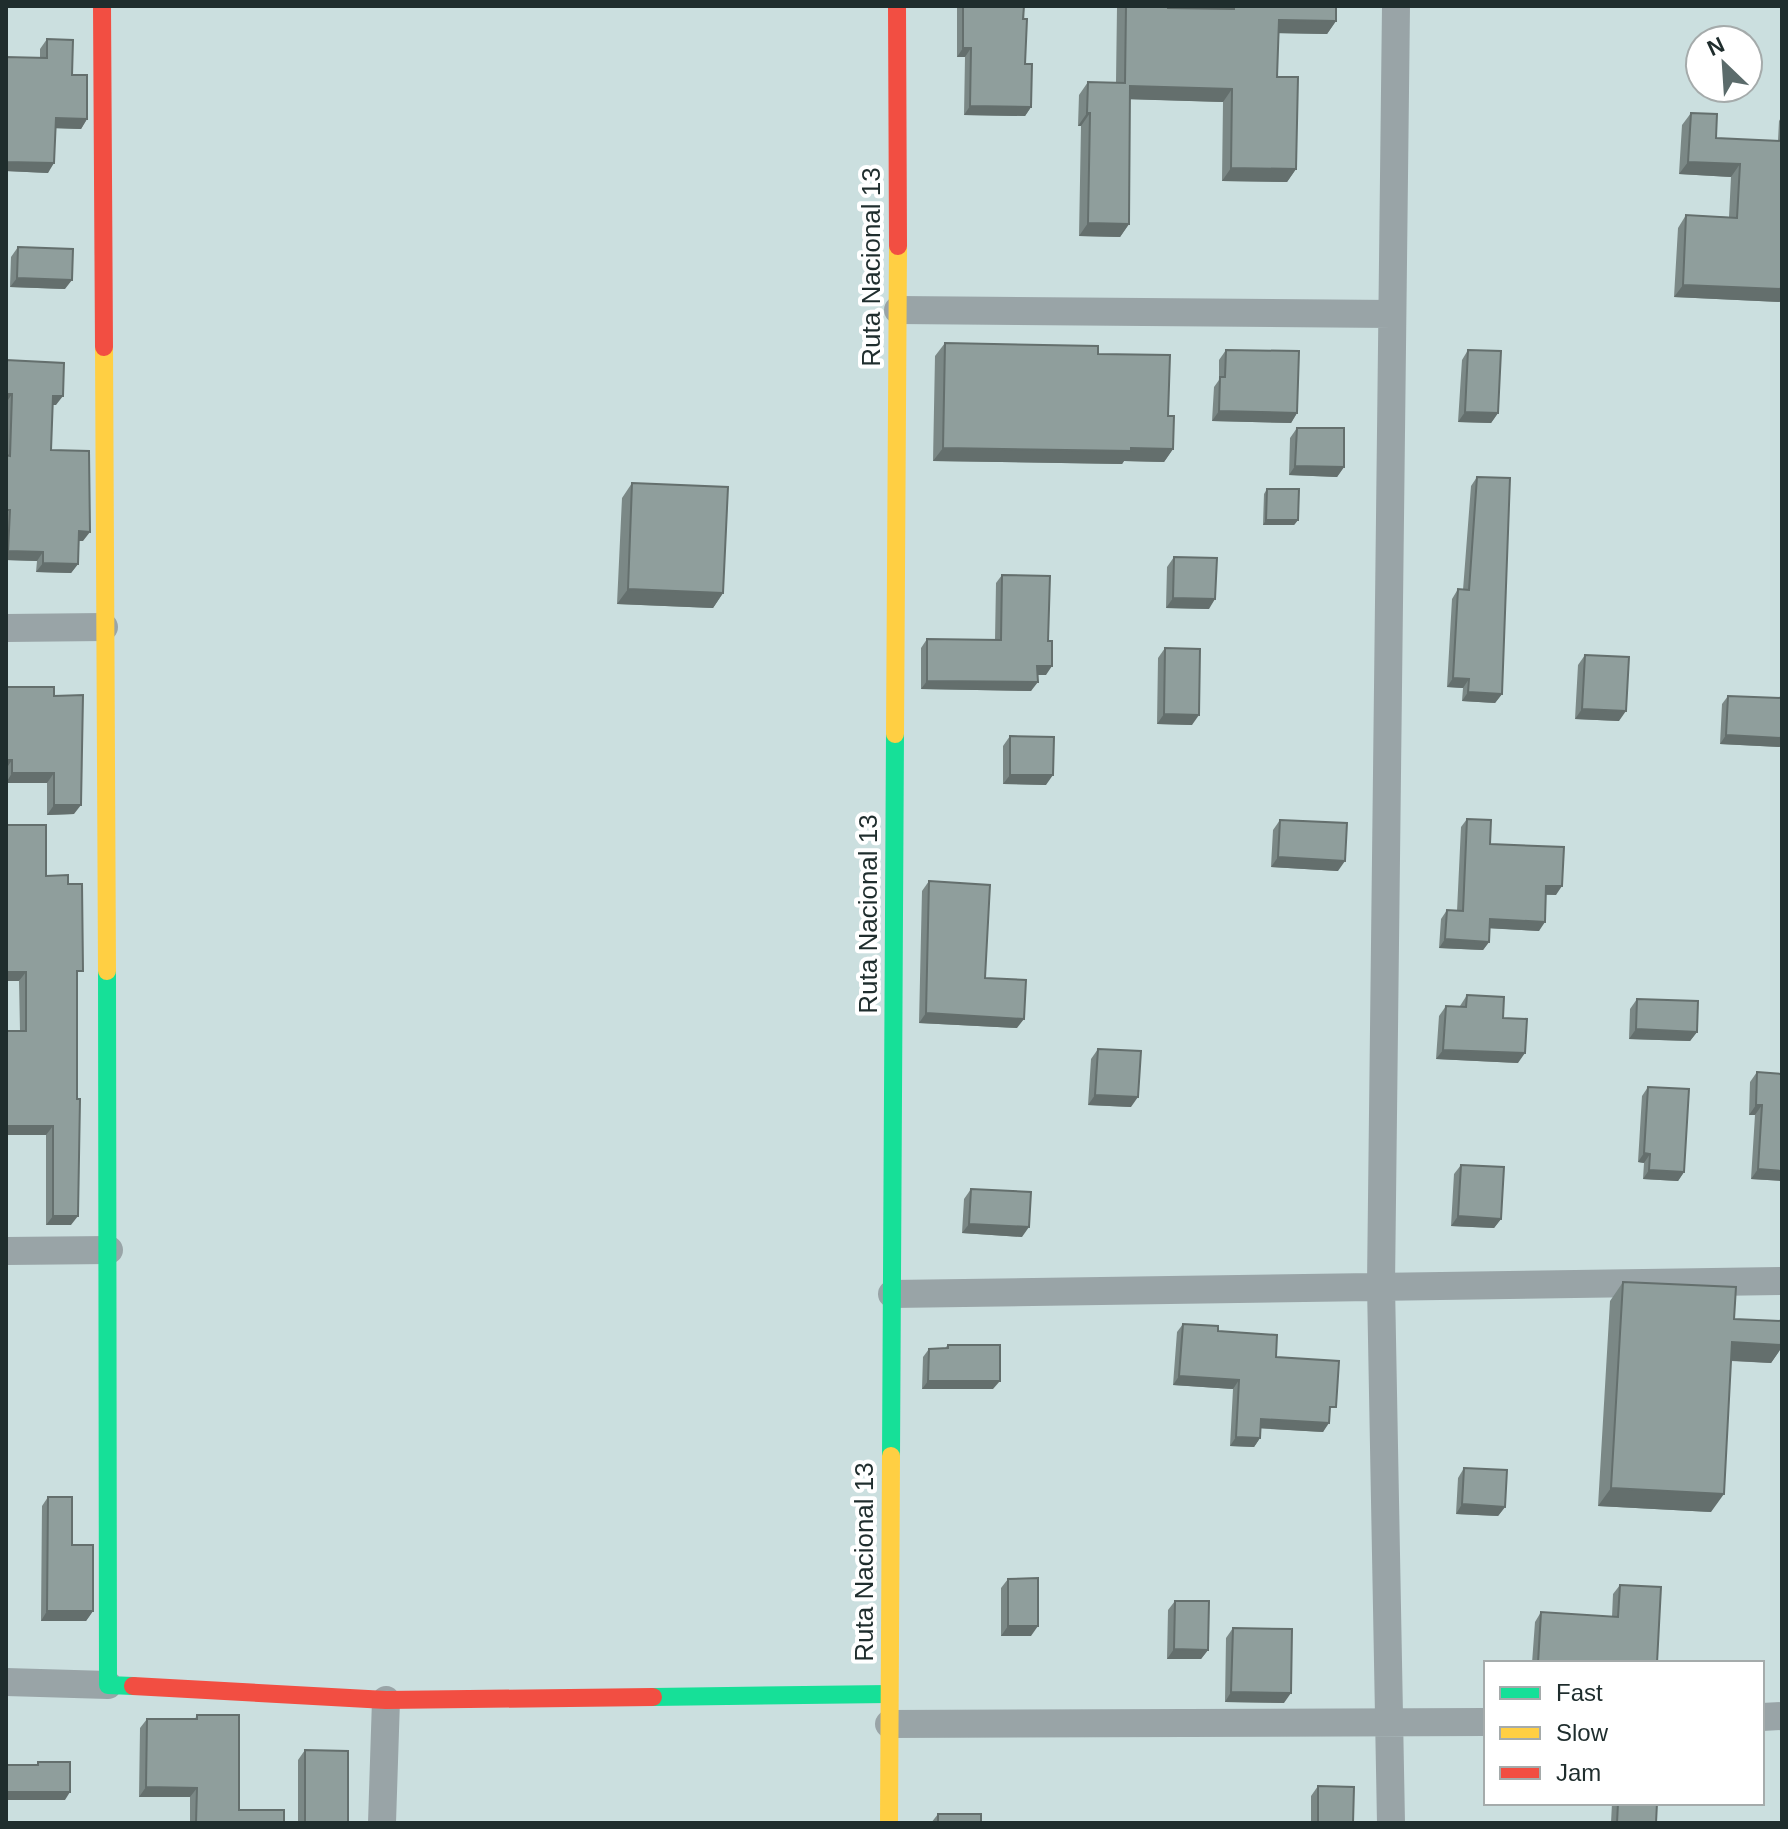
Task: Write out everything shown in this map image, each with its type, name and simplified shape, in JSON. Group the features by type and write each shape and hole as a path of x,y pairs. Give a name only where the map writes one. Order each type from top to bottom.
{"main road":[{"path":"102,6 109,1250 108,1685 386,1700 889,1694"},
{"name":"Ruta Nacional 13","path":"889,1823 897,6"}],"street":[{"path":"1391,1823 1381,1285 1396,6"},
{"path":"898,310 1392,314"},
{"path":"6,628 104,627"},
{"path":"6,1251 109,1250"},
{"path":"892,1294 1782,1281"},
{"path":"6,1682 108,1685"},
{"path":"382,1823 386,1700"},
{"path":"889,1724 1484,1722"}],"building":[{"path":"963,6 1024,6 1023,19 1027,19 1025,64 1032,64 1031,107 970,106 971,48 963,48"},
{"path":"1126,6 1234,9 1234,6 1336,6 1336,21 1279,20 1277,77 1298,77 1296,169 1231,168 1232,89 1130,86 1129,224 1088,223 1088,82 1125,83"},
{"path":"47,39 73,40 72,75 87,75 87,119 56,118 54,163 6,162 6,57 47,58"},
{"path":"1691,113 1717,114 1716,138 1782,141 1782,289 1683,285 1686,215 1737,218 1740,164 1688,162"},
{"path":"18,247 73,249 72,280 17,278"},
{"path":"945,343 1098,346 1098,354 1170,355 1168,416 1174,416 1173,449 943,448"},
{"path":"1226,350 1299,351 1297,413 1219,411 1220,377 1225,377"},
{"path":"1468,350 1501,351 1498,413 1465,412"},
{"path":"6,360 64,363 63,396 53,396 51,450 89,451 90,532 79,531 78,564 43,563 43,552 8,551 10,510 6,510 6,455 10,456 12,394 6,394"},
{"path":"1297,428 1344,428 1344,467 1295,466"},
{"path":"1477,477 1510,478 1502,694 1468,692 1469,679 1453,678 1458,589 1469,590"},
{"path":"632,483 728,487 723,593 628,589"},
{"path":"1267,489 1299,489 1298,520 1266,520"},
{"path":"1174,557 1217,558 1215,599 1173,598"},
{"path":"1002,575 1050,576 1048,641 1052,641 1052,666 1037,666 1038,682 927,681 927,639 1001,640"},
{"path":"1165,648 1200,649 1199,715 1164,714"},
{"path":"1585,655 1629,657 1626,711 1582,709"},
{"path":"6,687 54,687 54,696 83,695 81,805 54,805 54,773 12,773 12,760 6,760"},
{"path":"1728,696 1782,698 1782,738 1726,735"},
{"path":"1010,736 1054,737 1053,775 1010,775"},
{"path":"1467,819 1491,820 1490,844 1564,847 1562,886 1546,886 1545,922 1490,919 1489,942 1445,939 1447,910 1463,911"},
{"path":"1280,820 1347,823 1345,861 1278,857"},
{"path":"6,825 46,825 46,876 68,875 68,884 82,884 83,971 77,971 77,1099 80,1099 78,1216 53,1216 53,1126 6,1126 6,1031 26,1031 26,972 6,972"},
{"path":"929,881 990,885 985,978 1026,980 1024,1019 926,1013"},
{"path":"1467,995 1504,997 1503,1018 1527,1019 1525,1053 1443,1050 1446,1006 1466,1007"},
{"path":"1637,999 1698,1001 1697,1032 1636,1029"},
{"path":"1098,1049 1141,1051 1138,1097 1095,1095"},
{"path":"1757,1072 1782,1074 1782,1171 1758,1169 1762,1105 1756,1105"},
{"path":"1648,1087 1689,1089 1684,1172 1649,1170 1650,1154 1644,1153"},
{"path":"1461,1165 1504,1167 1501,1219 1458,1216"},
{"path":"971,1189 1031,1192 1029,1227 969,1224"},
{"path":"1623,1282 1736,1287 1734,1319 1782,1321 1782,1345 1732,1342 1724,1494 1611,1488"},
{"path":"1183,1324 1218,1326 1218,1331 1277,1335 1276,1357 1339,1361 1336,1407 1330,1407 1329,1423 1261,1419 1260,1438 1236,1437 1239,1380 1179,1376"},
{"path":"948,1345 1000,1345 1000,1381 928,1381 929,1349 948,1348"},
{"path":"1464,1468 1507,1470 1505,1507 1462,1504"},
{"path":"48,1497 72,1497 72,1545 93,1545 93,1611 47,1611"},
{"path":"1038,1578 1038,1626 1008,1626 1008,1579"},
{"path":"1620,1585 1661,1587 1657,1661 1538,1661 1541,1612 1618,1617"},
{"path":"1175,1601 1209,1601 1208,1650 1174,1649"},
{"path":"1233,1628 1292,1629 1291,1693 1231,1692"},
{"path":"197,1715 239,1715 239,1810 284,1810 284,1823 196,1823 197,1788 146,1787 147,1719 197,1719"},
{"path":"305,1750 348,1751 348,1823 305,1823"},
{"path":"38,1762 70,1762 70,1792 6,1792 6,1765 38,1765"},
{"path":"1318,1786 1354,1787 1353,1823 1318,1823"},
{"path":"1618,1805 1657,1805 1656,1823 1617,1823"},
{"path":"938,1814 981,1814 981,1823 938,1823"}],"traffic: fast":[{"path":"891,1456 895,734"},
{"path":"107,971 108,1685 133,1686"},
{"path":"653,1697 889,1694"}],"traffic: slow":[{"path":"895,734 898,246"},
{"path":"104,347 107,971"},
{"path":"889,1823 891,1456"}],"traffic: jam":[{"path":"102,6 104,347"},
{"path":"897,6 898,246"},
{"path":"133,1686 386,1700 653,1697"}]}
